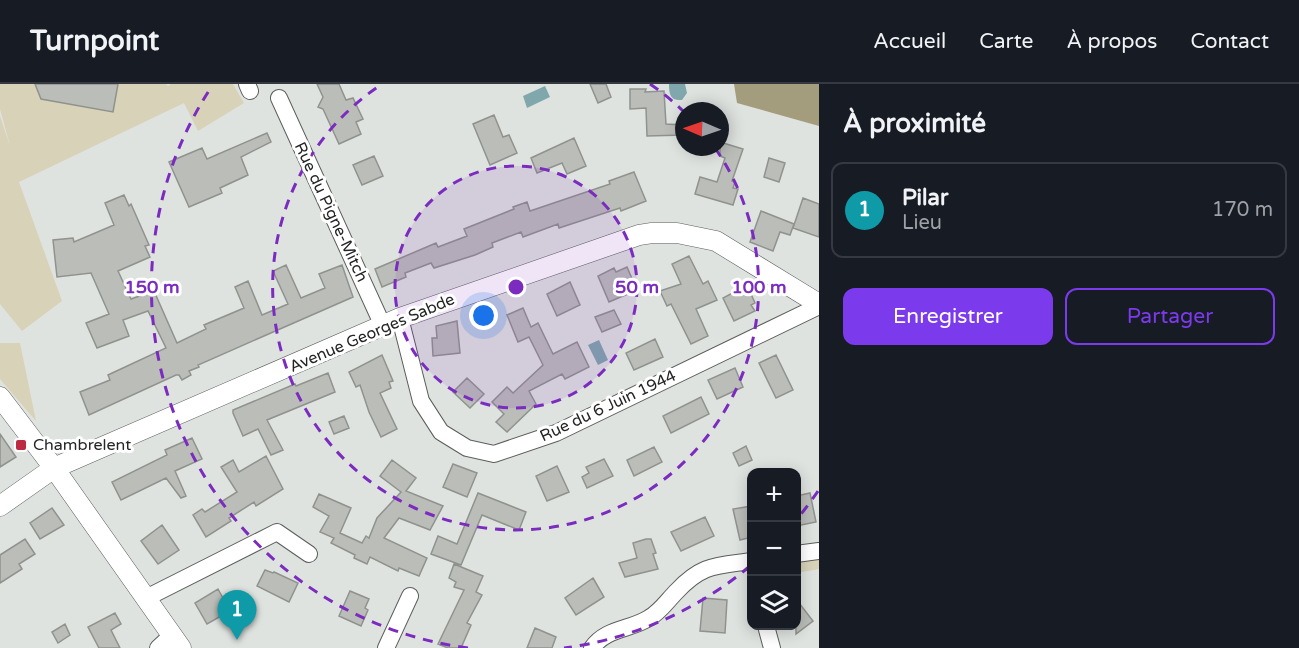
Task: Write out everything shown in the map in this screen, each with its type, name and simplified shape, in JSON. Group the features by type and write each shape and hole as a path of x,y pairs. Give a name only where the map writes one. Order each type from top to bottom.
{"street":[{"name":"Rue du Pigne-Mitch","path":"279,98 391,322"},
{"name":"Avenue Georges Sabde","path":"0,506 54,468 391,322 639,235 658,233 693,235 716,241 819,305"},
{"name":"Rue du 6 Juin 1944","path":"391,322 421,401 441,432 467,448 494,454 556,433 819,305"},
{"path":"0,397 54,468 146,598 170,644"},
{"path":"146,598 277,532 309,554"},
{"path":"801,553 819,551"},
{"path":"592,648 598,640 610,633 648,619 655,614 697,572 710,567 747,566"},
{"path":"386,648 410,596"},
{"path":"767,630 772,648"}],"shaded area":[{"path":"0,84 166,84 168,86 171,84 233,84 244,103 198,131 184,103 19,182 62,301 22,331 0,304 0,116 10,146 0,109"},
{"path":"734,84 819,84 819,126 737,103"},
{"path":"0,343 20,343 36,421 0,379"},
{"path":"819,559 819,569 801,572 801,561"}],"water":[{"path":"669,84 685,84 687,93 682,100 671,96"},
{"path":"545,86 550,97 527,108 523,96"},
{"path":"599,340 608,360 598,365 588,345"}],"building":[{"path":"35,84 118,84 113,112 41,99"},
{"path":"317,84 339,84 346,100 353,98 363,119 356,122 361,134 339,144 323,109 318,107 323,97"},
{"path":"590,84 606,84 611,97 598,103"},
{"path":"630,89 646,89 645,92 664,91 666,124 675,124 675,135 647,136 646,108 630,109"},
{"path":"494,115 503,137 509,135 517,153 490,165 473,124"},
{"path":"267,133 271,142 241,157 248,175 220,188 222,193 189,207 169,162 202,148 207,159"},
{"path":"574,138 586,166 567,174 562,163 537,173 531,158"},
{"path":"729,145 743,149 732,181 735,182 733,188 738,189 733,205 695,194 700,177 717,182 725,158 720,156 729,156"},
{"path":"374,156 383,176 362,185 353,165"},
{"path":"769,158 785,163 779,182 764,177"},
{"path":"634,172 646,201 621,211 620,208 559,228 558,224 523,237 521,232 492,243 493,247 475,255 434,268 431,263 405,273 406,277 382,287 375,269 436,243 438,247 467,236 464,229 514,209 513,207 527,202 530,211 610,184 609,181"},
{"path":"124,195 129,206 131,204 149,245 145,246 150,257 118,271 131,299 154,291 177,343 206,329 204,325 244,308 235,287 248,281 262,315 288,304 273,271 286,265 301,298 325,288 319,274 342,265 353,297 198,365 199,367 189,371 191,375 182,380 179,375 176,375 89,415 80,392 110,380 108,375 166,348 148,311 123,320 129,336 97,348 86,323 109,314 91,273 57,277 53,240 73,238 74,242 114,225 105,203"},
{"path":"803,198 819,204 819,237 793,228"},
{"path":"761,211 794,224 790,235 780,232 773,251 750,242"},
{"path":"689,256 703,284 708,281 717,300 696,309 708,336 691,344 671,304 667,306 660,291 681,284 672,264"},
{"path":"627,267 637,290 609,302 598,276 614,268 616,272"},
{"path":"570,282 580,305 557,316 547,294"},
{"path":"747,285 755,303 751,305 755,311 734,321 723,298"},
{"path":"523,308 531,327 538,323 553,354 577,342 589,367 565,379 562,374 529,391 536,404 507,432 496,422 504,414 492,402 507,387 513,393 543,365 529,337 518,342 507,315"},
{"path":"614,310 621,324 602,332 595,317"},
{"path":"457,321 460,353 433,356 432,338 437,338 436,326"},
{"path":"655,339 663,357 634,370 626,353"},
{"path":"382,355 393,381 389,382 391,388 380,393 397,429 381,437 360,385 356,387 349,372"},
{"path":"776,355 793,390 776,398 759,363"},
{"path":"735,368 743,387 717,399 708,380"},
{"path":"328,373 335,392 267,420 283,450 271,455 258,429 243,436 233,410"},
{"path":"467,378 484,394 470,408 453,392"},
{"path":"701,397 709,414 671,433 663,416"},
{"path":"344,416 349,428 334,434 329,422"},
{"path":"0,434 16,457 0,467"},
{"path":"192,438 202,459 175,471 186,496 181,498 166,478 121,500 112,482 167,455 165,450"},
{"path":"746,446 752,460 739,466 733,453"},
{"path":"654,447 662,462 634,476 627,460"},
{"path":"266,456 283,489 256,506 254,502 229,518 231,521 206,537 193,515 202,509 205,512 237,492 221,467 233,460 239,472"},
{"path":"604,459 613,476 587,488 582,477 589,473 586,467"},
{"path":"392,460 416,478 406,491 443,506 430,530 399,518 384,538 427,558 419,576 399,568 398,571 370,557 367,564 354,558 355,555 331,543 334,538 320,532 329,516 313,507 319,494 351,508 340,533 362,543 366,536 369,538 377,518 401,492 380,476"},
{"path":"453,464 477,473 467,497 443,487"},
{"path":"557,466 569,492 547,501 536,476"},
{"path":"478,493 526,512 519,530 482,515 461,565 431,554 438,536 457,544"},
{"path":"810,493 816,522 801,525 801,495"},
{"path":"747,507 747,538 740,540 733,509"},
{"path":"52,508 64,525 40,539 30,523"},
{"path":"705,517 714,536 681,551 671,532"},
{"path":"162,525 179,550 158,564 141,541"},
{"path":"25,539 35,554 19,564 22,569 0,583 0,555"},
{"path":"651,539 658,569 625,577 619,563 637,558 633,543"},
{"path":"454,564 483,576 476,592 482,595 467,623 471,625 461,648 448,648 438,644 464,590 454,587 456,582 449,578"},
{"path":"265,570 298,583 289,602 257,586"},
{"path":"593,578 604,597 576,615 565,598"},
{"path":"218,589 230,611 207,624 195,603"},
{"path":"350,591 369,599 365,608 368,610 361,626 339,616"},
{"path":"703,598 727,600 725,633 700,631"},
{"path":"801,605 813,621 796,634 796,630 801,630"},
{"path":"115,613 121,624 111,630 120,648 99,648 88,627"},
{"path":"65,624 70,635 58,643 52,632"},
{"path":"535,628 556,637 552,648 527,648"}],"place":[{"name":"Chambrelent","path":"21,445"},
{"name":"Pilar","path":"237,640"}]}
